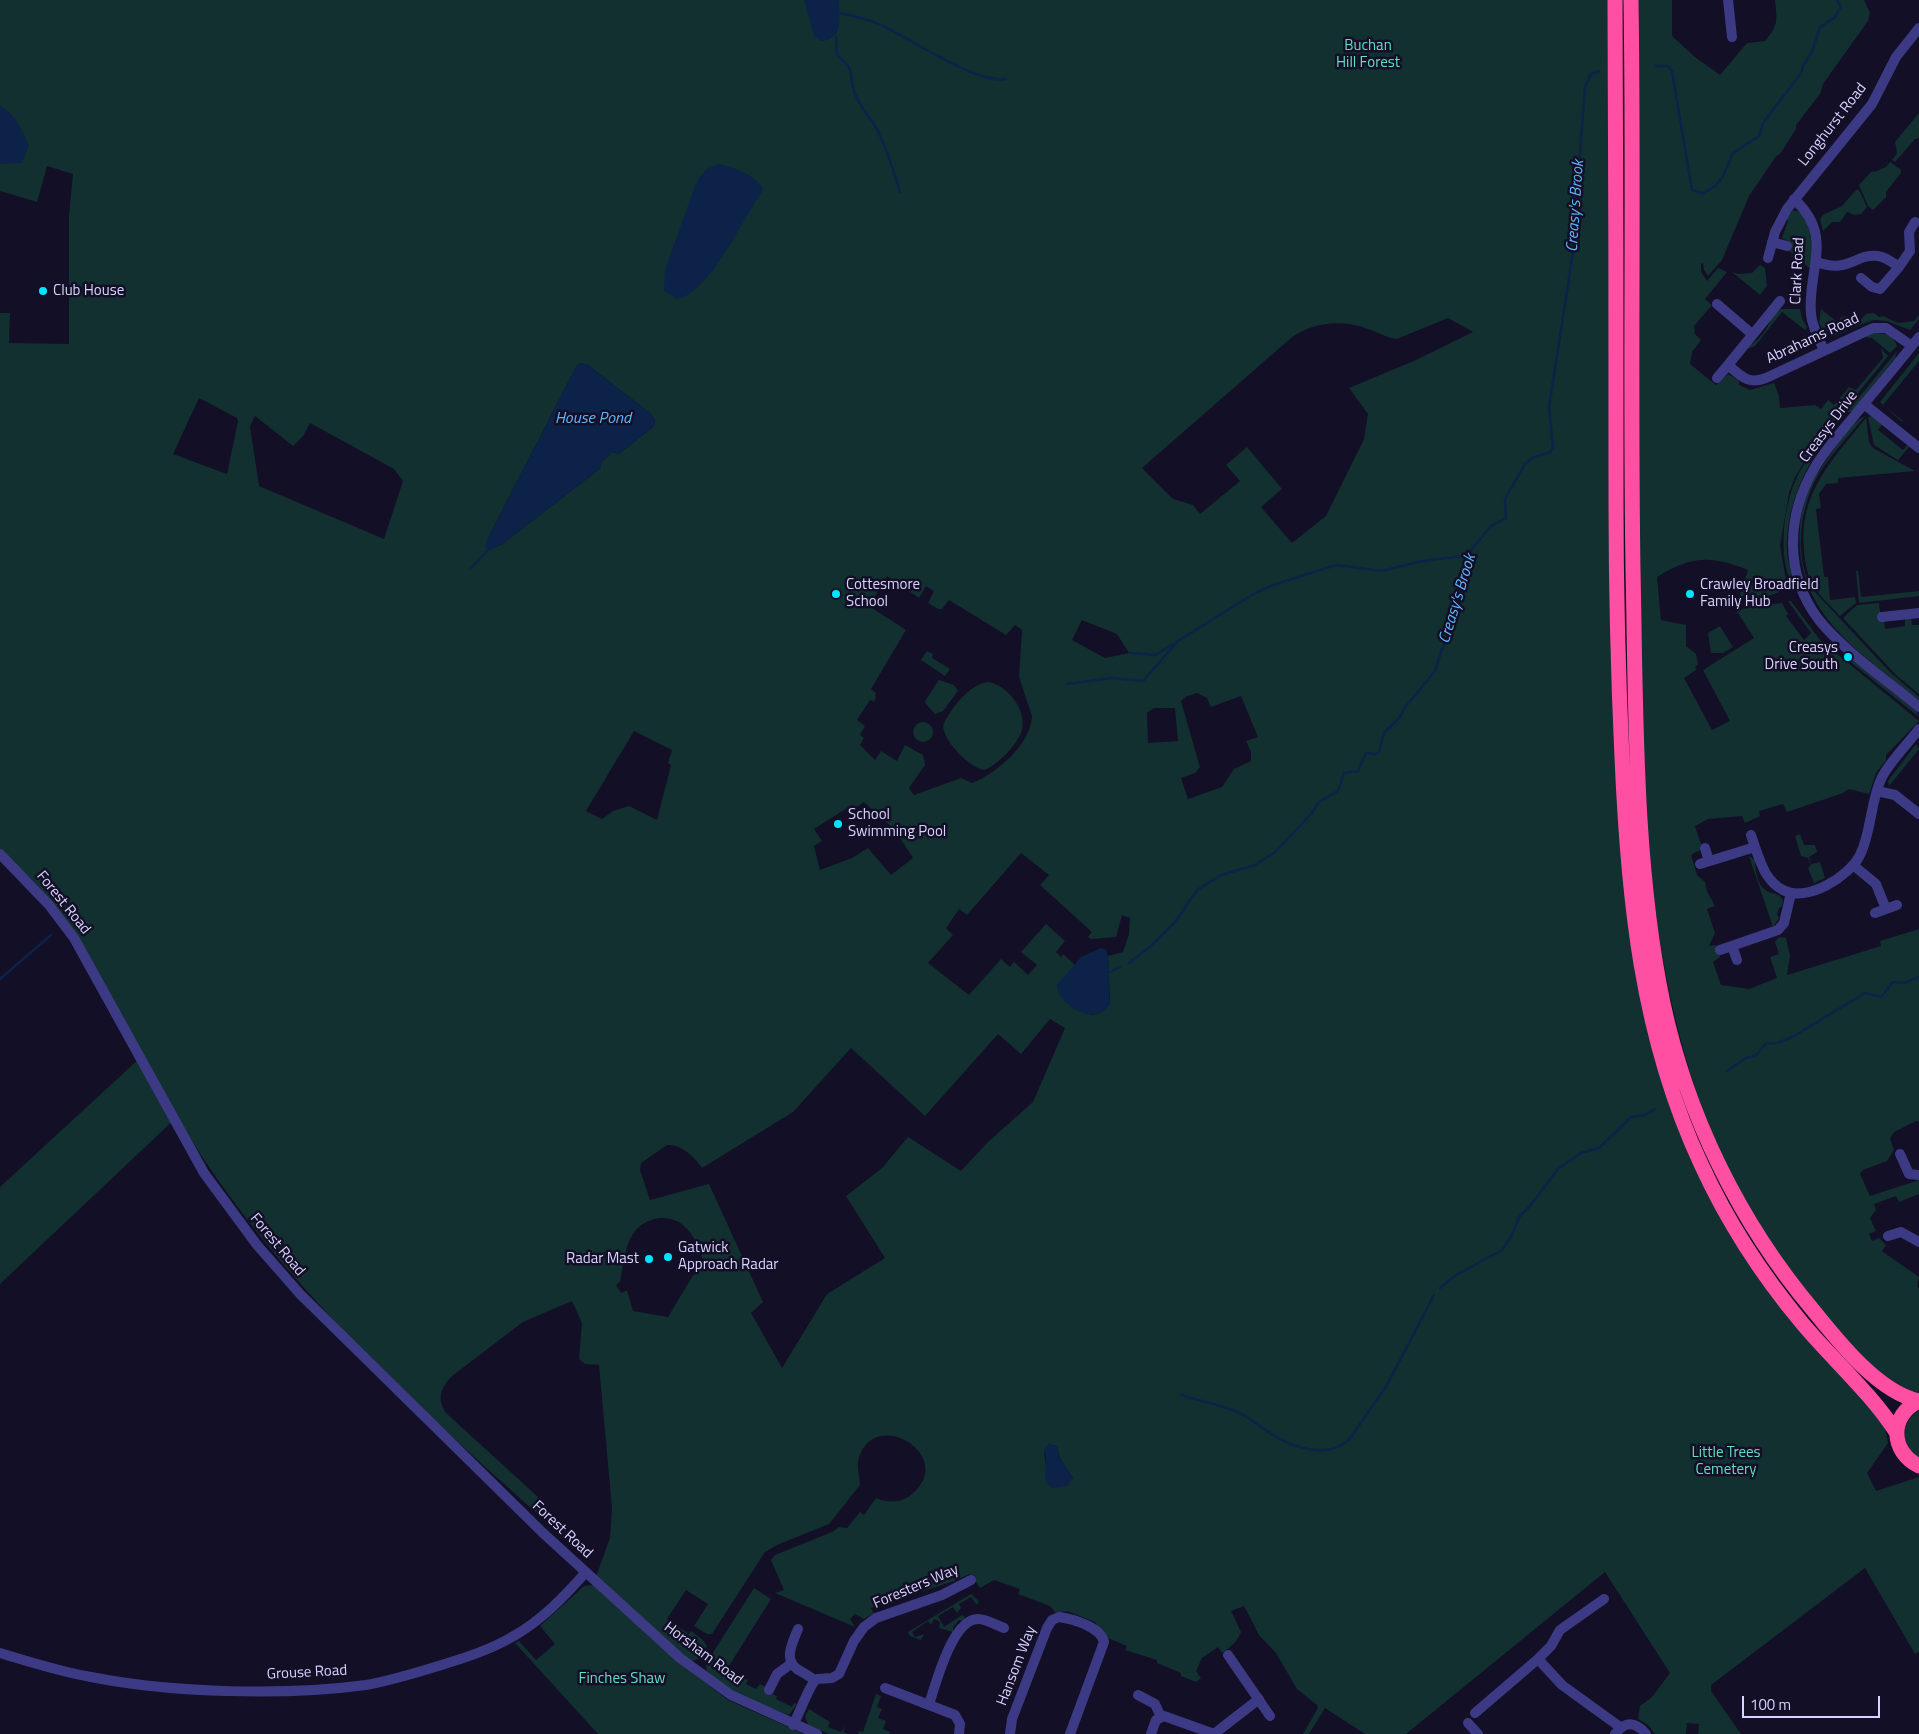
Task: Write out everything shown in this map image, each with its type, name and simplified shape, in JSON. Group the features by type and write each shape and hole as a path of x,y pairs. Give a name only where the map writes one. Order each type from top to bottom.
{"highway":[{"path":"1615,0 1616,572 1619,692 1624,813 1635,934 1643,984 1653,1031 1669,1086 1699,1160 1715,1193 1771,1284 1805,1326 1871,1398 1896,1432 1900,1449 1909,1460 1919,1466"},
{"path":"1631,0 1632,457 1635,656 1645,876 1655,955 1664,1006 1689,1095 1729,1184 1759,1237 1802,1297 1859,1361 1895,1392 1919,1401"},
{"path":"1896,1432 1905,1411 1919,1401"}],"street":[{"path":"1728,0 1732,37"},
{"name":"Longhurst Road","path":"1768,258 1781,219 1794,199 1872,104 1896,57 1919,28"},
{"name":"Clark Road","path":"1794,199 1806,212 1813,225 1816,262 1811,317 1824,350"},
{"path":"1861,278 1872,287 1880,289 1910,251 1910,232 1915,222"},
{"path":"1772,242 1787,246"},
{"path":"1816,262 1826,266 1840,266 1868,257 1878,256 1899,267"},
{"name":"Abrahams Road","path":"1717,378 1780,300"},
{"name":"Abrahams Road","path":"1717,304 1752,334"},
{"name":"Abrahams Road","path":"1728,365 1745,380 1755,381 1868,329 1878,328 1893,332 1912,346"},
{"name":"Creasys Drive","path":"1919,337 1820,458 1804,487 1793,531 1794,562 1807,601 1827,628 1919,707"},
{"path":"1864,404 1919,448"},
{"path":"1882,617 1919,613"},
{"path":"1751,835 1768,876 1779,887 1798,894 1829,885 1853,865 1863,848 1877,791 1885,772 1919,729"},
{"path":"1877,791 1895,795 1919,814"},
{"path":"1705,848 1705,862 1755,846"},
{"name":"Forest Road","path":"0,854 49,905 74,938 97,976 188,1147 221,1198 256,1245 344,1339 609,1594"},
{"path":"1853,865 1876,884 1886,909"},
{"path":"1720,950 1778,930 1784,923 1791,893"},
{"path":"1875,913 1897,905"},
{"path":"1732,946 1737,960"},
{"path":"1900,1154 1908,1174 1919,1174"},
{"path":"1888,1236 1901,1232 1919,1242"},
{"name":"Grouse Road","path":"0,1653 75,1674 134,1683 208,1689 258,1690 323,1689 366,1685 452,1662 511,1638 540,1618 586,1572"},
{"name":"Foresters Way","path":"814,1680 832,1678 839,1674 854,1641 864,1627 876,1618 942,1595 971,1580"},
{"name":"Horsham Road","path":"609,1594 645,1628 711,1682 740,1700 817,1734"},
{"path":"1474,1713 1551,1646 1560,1630 1604,1600"},
{"name":"Hansom Way","path":"1010,1734 1012,1720 1047,1628 1052,1620 1060,1617 1096,1630 1102,1634 1104,1642 1070,1734"},
{"path":"928,1704 952,1641 961,1628 976,1619 1004,1628"},
{"path":"793,1725 814,1680 792,1663 790,1651 798,1629"},
{"path":"1228,1655 1270,1716"},
{"path":"1538,1658 1562,1684 1617,1731 1632,1723 1646,1734"},
{"path":"769,1690 780,1672 792,1663"},
{"path":"885,1688 957,1716 960,1724 959,1734"},
{"path":"1138,1696 1155,1704 1162,1717 1214,1734 1259,1699"},
{"path":"1151,1734 1156,1720 1162,1717"},
{"path":"1468,1723 1478,1734"}],"green space":[{"path":"0,0 1609,0 1629,931 1710,1196 1885,1428 1888,1443 1867,1473 1876,1491 1919,1477 1919,1652 1915,1654 1865,1568 1711,1685 1711,1691 1741,1734 1698,1734 1699,1724 1687,1723 1686,1734 1655,1734 1648,1725 1638,1719 1640,1706 1652,1697 1670,1673 1605,1572 1406,1734 1365,1734 1325,1708 1309,1734 1303,1734 1318,1708 1317,1705 1297,1689 1276,1653 1259,1635 1244,1606 1231,1611 1241,1632 1238,1639 1222,1653 1218,1647 1202,1658 1196,1671 1201,1678 1196,1682 1181,1676 1181,1673 1157,1663 1157,1660 1125,1650 1127,1646 1108,1638 1095,1622 1067,1611 1056,1613 1050,1606 1018,1594 1020,1589 994,1580 980,1588 970,1574 871,1608 874,1613 864,1619 855,1614 850,1619 855,1627 775,1593 784,1590 771,1560 775,1555 832,1532 839,1527 847,1528 860,1512 864,1515 876,1498 885,1501 899,1501 908,1497 924,1479 925,1464 919,1451 907,1441 893,1436 878,1437 866,1445 858,1462 860,1485 829,1524 777,1545 765,1552 712,1634 707,1634 694,1626 708,1604 686,1590 667,1619 689,1634 691,1631 702,1639 707,1646 699,1659 681,1664 728,1700 804,1734 598,1734 515,1643 519,1641 536,1660 555,1644 540,1626 584,1586 593,1585 610,1538 612,1508 599,1365 585,1364 579,1359 582,1323 572,1301 523,1322 452,1376 442,1389 441,1394 441,1403 446,1413 537,1496 541,1506 538,1514 438,1424 342,1329 254,1227 213,1173 177,1117 0,1284 0,1187 140,1058 74,938 0,854 0,313 10,313 9,343 69,344 69,216 73,174 47,166 37,202 0,191","holes":["1448,318 1473,332 1416,360 1349,388 1368,414 1364,439 1326,516 1292,543 1261,507 1282,489 1247,447 1226,465 1240,481 1200,514 1193,505 1173,499 1142,468 1291,338 1308,328 1318,325 1348,324 1372,330 1397,339","580,363 588,365 650,413 655,420 654,426 619,454 613,452 601,462 601,468 501,545 488,538 576,367","199,398 237,418 238,421 227,474 173,454","255,416 293,446 303,436 310,423 394,469 403,481 384,539 259,486 250,426","887,576 919,598 926,586 934,591 928,603 938,609 942,609 949,600 1006,635 1015,625 1022,630 1019,677 1032,716 1030,727 1026,737 1011,757 981,779 972,783 961,778 914,795 909,788 925,765 923,755 905,745 897,761 881,751 875,760 860,745 864,738 860,735 865,726 857,720 870,700 874,702 876,693 871,689 906,630 869,606","1082,620 1117,634 1129,653 1105,658 1072,640","1197,693 1207,698 1211,707 1241,696 1258,737 1246,741 1251,752 1251,761 1234,769 1222,787 1188,799 1181,778 1195,773 1200,767 1181,701 1187,696","1154,708 1175,708 1178,741 1148,743 1147,713","634,731 672,750 668,763 671,765 657,820 629,806 613,811 602,819 586,811","864,802 894,829 913,858 891,875 868,848 852,858 820,870 814,846 822,841 814,829 852,805 855,808","1021,853 1049,875 1040,885 1092,932 1088,937 1091,939 1116,937 1122,915 1130,918 1129,934 1123,952 1108,956 1110,1003 1098,1014 1088,1014 1074,1007 1074,964 1063,954 1061,957 1056,952 1065,941 1046,924 1021,952 1037,965 1028,975 1014,962 1010,967 1001,959 969,995 928,963 953,935 946,928 959,909 967,915","1050,1019 1065,1028 1033,1102 988,1142 961,1171 908,1137 882,1168 846,1196 885,1258 827,1294 782,1368 751,1313 763,1302 709,1184 650,1200 640,1170 641,1163 667,1145 672,1145 687,1152 702,1168 793,1112 851,1048 925,1116 998,1034 1021,1054","659,1218 669,1219 677,1221 684,1226 698,1246 704,1262 692,1277 668,1317 633,1311 627,1290 621,1293 616,1285 620,1282 626,1251 633,1234 648,1221","1049,1444 1057,1446 1060,1458 1073,1478 1046,1465 1044,1454"]},
{"path":"1637,0 1672,0 1672,36 1695,57 1720,75 1747,43 1765,41 1770,35 1776,22 1775,0 1864,0 1870,13 1868,21 1823,84 1820,94 1796,125 1796,129 1780,154 1777,155 1749,196 1722,260 1708,276 1704,270 1703,263 1701,264 1701,272 1707,281 1718,268 1727,272 1705,299 1712,305 1694,326 1695,334 1701,340 1692,352 1690,364 1716,385 1728,374 1739,381 1739,385 1750,390 1774,383 1779,396 1780,408 1815,405 1821,409 1828,400 1834,405 1849,387 1856,390 1883,358 1881,348 1888,356 1812,450 1795,477 1789,493 1780,546 1787,586 1783,590 1758,598 1739,598 1748,570 1712,560 1701,560 1681,565 1657,577 1661,620 1686,625 1686,646 1696,654 1698,664 1695,667 1696,670 1684,678 1712,730 1730,721 1703,670 1754,638 1738,613 1734,614 1742,609 1782,603 1788,614 1786,616 1804,640 1811,633 1788,601 1791,601 1820,640 1919,721 1886,755 1886,760 1876,773 1869,794 1849,789 1843,793 1787,812 1783,804 1759,811 1760,816 1745,823 1742,816 1708,819 1695,826 1701,844 1700,850 1691,855 1697,875 1705,882 1707,891 1715,906 1707,909 1715,933 1709,946 1716,945 1720,957 1713,962 1721,985 1749,989 1777,978 1770,957 1779,954 1775,942 1779,937 1786,938 1790,956 1787,975 1881,946 1880,941 1919,929 1919,1122 1916,1121 1894,1132 1890,1139 1894,1150 1887,1161 1863,1170 1860,1174 1870,1196 1919,1180 1919,1194 1899,1202 1896,1196 1874,1204 1876,1210 1870,1218 1876,1231 1869,1234 1872,1241 1879,1238 1886,1245 1882,1251 1919,1277 1917,1287 1919,1288 1919,1394 1902,1386 1870,1364 1842,1336 1791,1271 1751,1210 1717,1145 1708,1123 1685,1053 1667,982 1656,910 1648,837 1641,690 1637,407"},
{"path":"1919,113 1919,138 1915,139 1895,162 1892,160 1897,153 1895,142"},
{"path":"1890,162 1901,170 1901,173 1886,192 1886,197 1873,210 1868,206 1859,185 1872,171 1874,172 1886,167"},
{"path":"1856,190 1859,190 1867,207 1861,214 1854,215 1847,212 1840,222 1832,222 1823,231 1820,219 1823,215 1842,206"},
{"path":"1794,210 1801,212 1810,231 1812,245 1811,267 1808,267 1788,250 1789,242 1782,238 1788,221 1787,215"},
{"path":"1760,265 1765,268 1767,286 1760,295 1732,272 1738,274 1752,273"},
{"path":"1781,309 1800,309 1802,319 1807,327 1805,330 1782,312 1755,346 1747,349 1762,334 1771,317"},
{"path":"1821,309 1846,329 1846,331 1834,336 1825,333 1819,323"},
{"path":"1874,313 1879,317 1883,316 1898,323 1914,321 1919,315 1919,319 1910,330 1887,321 1874,320 1851,328 1839,319 1845,316 1853,323 1859,322 1866,314"},
{"path":"1870,333 1890,336 1897,346 1890,353 1872,338 1864,337"},
{"path":"1897,351 1895,358 1852,412 1847,412"},
{"path":"1919,353 1919,361 1883,405 1880,402"},
{"path":"1885,407 1903,421 1902,422"},
{"path":"1865,416 1827,461 1811,490 1806,504 1801,535 1803,565 1801,558 1800,528 1804,503 1818,472 1854,424"},
{"path":"1872,416 1883,424 1878,430 1903,450 1908,444 1909,447 1898,460 1874,445 1868,417"},
{"path":"1866,418 1869,442 1873,448 1915,471 1838,478 1838,483 1826,484 1819,494 1821,508 1816,509 1824,577 1828,577 1830,600 1855,597 1856,603 1840,616 1818,592 1810,580 1805,559 1804,530 1812,494 1820,478"},
{"path":"1814,453 1816,454 1804,476 1791,512 1787,550 1792,584 1784,553 1786,516 1796,479 1804,464"},
{"path":"1804,568 1815,592 1890,672 1919,697 1919,700 1875,666 1836,629 1820,608 1808,584"},
{"path":"1856,571 1858,571 1861,597 1919,591 1919,596 1859,603"},
{"path":"1879,603 1881,621 1884,621 1885,629 1905,626 1905,618 1911,617 1912,625 1919,625 1919,694 1896,675 1843,618 1857,605"},
{"path":"1720,626 1733,647 1723,653 1711,653 1708,633"},
{"path":"927,651 933,654 932,658 950,669 945,676 921,660"},
{"path":"1850,657 1917,712 1919,717 1848,660"},
{"path":"939,680 954,685 958,691 943,711 935,714 925,701"},
{"path":"989,682 1003,688 1009,694 1019,707 1023,722 1020,736 1012,747 995,764 984,770 971,764 958,753 944,732 943,726 961,698 975,687"},
{"path":"923,722 930,725 933,732 930,739 923,742 916,739 913,732 916,725"},
{"path":"1916,744 1919,749 1889,786 1888,781"},
{"path":"1800,834 1804,845 1815,845 1817,852 1809,857 1811,864 1820,862 1825,878 1814,883 1808,868 1811,865 1808,858 1801,856 1795,836"},
{"path":"1749,856 1755,860 1759,882 1765,890 1778,895 1783,900 1777,914 1779,918 1773,927"},
{"path":"1919,1411 1919,1458 1908,1447 1904,1434 1908,1422"},
{"path":"754,1588 771,1599 727,1669 748,1680 746,1684 756,1689 760,1684 766,1687 764,1690 777,1696 776,1699 792,1707 794,1703 797,1704 789,1715 746,1699 707,1674 706,1665 709,1659"},
{"path":"971,1594 979,1601 977,1605 971,1597 959,1604 961,1608 957,1613 953,1607 938,1616 944,1627 962,1615 965,1617 963,1621 959,1620 953,1627 953,1632 939,1628 940,1622 934,1619 931,1625 928,1621 912,1632 915,1637 924,1634 921,1640 910,1636 908,1632"},
{"path":"876,1694 881,1696 877,1707 882,1709 878,1718 886,1721 883,1729 890,1732 889,1734 858,1734 859,1731 863,1732"},
{"path":"809,1709 830,1722 828,1727 841,1732 846,1725 843,1732 848,1734 829,1734 808,1725 805,1716"}],"water":[{"path":"804,0 839,0 839,27 834,37 821,41 814,36"},
{"path":"0,106 14,118 29,145 22,163 0,164"},
{"path":"720,164 751,176 763,190 725,253 713,269 701,284 689,294 677,299 664,291 665,270 699,178 711,167"},
{"name":"House Pond","path":"580,363 588,365 650,413 655,420 654,426 619,454 613,452 601,462 601,468 501,545 488,551 485,546 488,538 576,367"},
{"path":"1101,948 1106,950 1108,956 1110,1003 1104,1010 1096,1014 1087,1014 1070,1006 1058,992 1057,985 1081,957"},
{"path":"1049,1444 1057,1446 1060,1458 1073,1478 1067,1486 1053,1488 1047,1483 1044,1450"}],"waterway":[{"name":"Creasy's Brook","path":"1656,66 1668,66 1672,71 1692,190 1703,193 1714,187 1722,178 1733,153 1759,136 1763,123 1801,73 1812,52 1820,27 1834,18 1841,7 1837,0"},
{"path":"839,13 878,24 944,60 978,75 993,79 1006,79"},
{"path":"836,37 837,55 849,67 852,85 857,98 878,131 900,192"},
{"name":"Creasy's Brook","path":"1129,963 1151,946 1175,922 1197,890 1221,875 1255,865 1275,852 1311,814 1319,802 1338,791 1344,773 1358,771 1366,753 1376,754 1379,752 1384,733 1399,718 1406,706 1435,671 1459,606 1465,564 1471,550 1491,526 1506,518 1505,499 1525,464 1532,458 1550,452 1553,448 1549,407 1572,259 1585,87 1591,74 1599,71"},
{"path":"471,568 489,549"},
{"path":"1067,684 1113,678 1143,681 1178,641 1255,593 1276,584 1336,565 1382,571 1422,561 1470,555"},
{"path":"1130,653 1155,655 1173,644"},
{"path":"0,979 51,935"},
{"path":"1110,972 1120,967"},
{"path":"1727,1071 1746,1058 1755,1056 1766,1044 1778,1043 1794,1036 1865,993 1881,997 1893,982 1904,983 1919,977"},
{"path":"1440,1288 1456,1275 1502,1250 1512,1235 1519,1217 1530,1206 1558,1169 1581,1153 1599,1148 1631,1117 1645,1115 1655,1109"},
{"path":"1181,1395 1237,1412 1282,1440 1303,1448 1313,1450 1334,1448 1343,1444 1351,1437 1387,1385 1434,1295"}],"place":[{"name":"Club House","path":"43,291"},
{"name":"Cottesmore School","path":"836,594"},
{"name":"Crawley Broadfield Family Hub","path":"1690,594"},
{"name":"Creasys Drive South","path":"1848,657"},
{"name":"School Swimming Pool","path":"838,824"},
{"name":"Gatwick Approach Radar","path":"668,1257"},
{"name":"Radar Mast","path":"649,1259"}],"park label":[{"name":"Buchan Hill Forest","path":"1368,54"},
{"name":"Little Trees Cemetery","path":"1726,1462"},
{"name":"Finches Shaw","path":"622,1679"}]}
